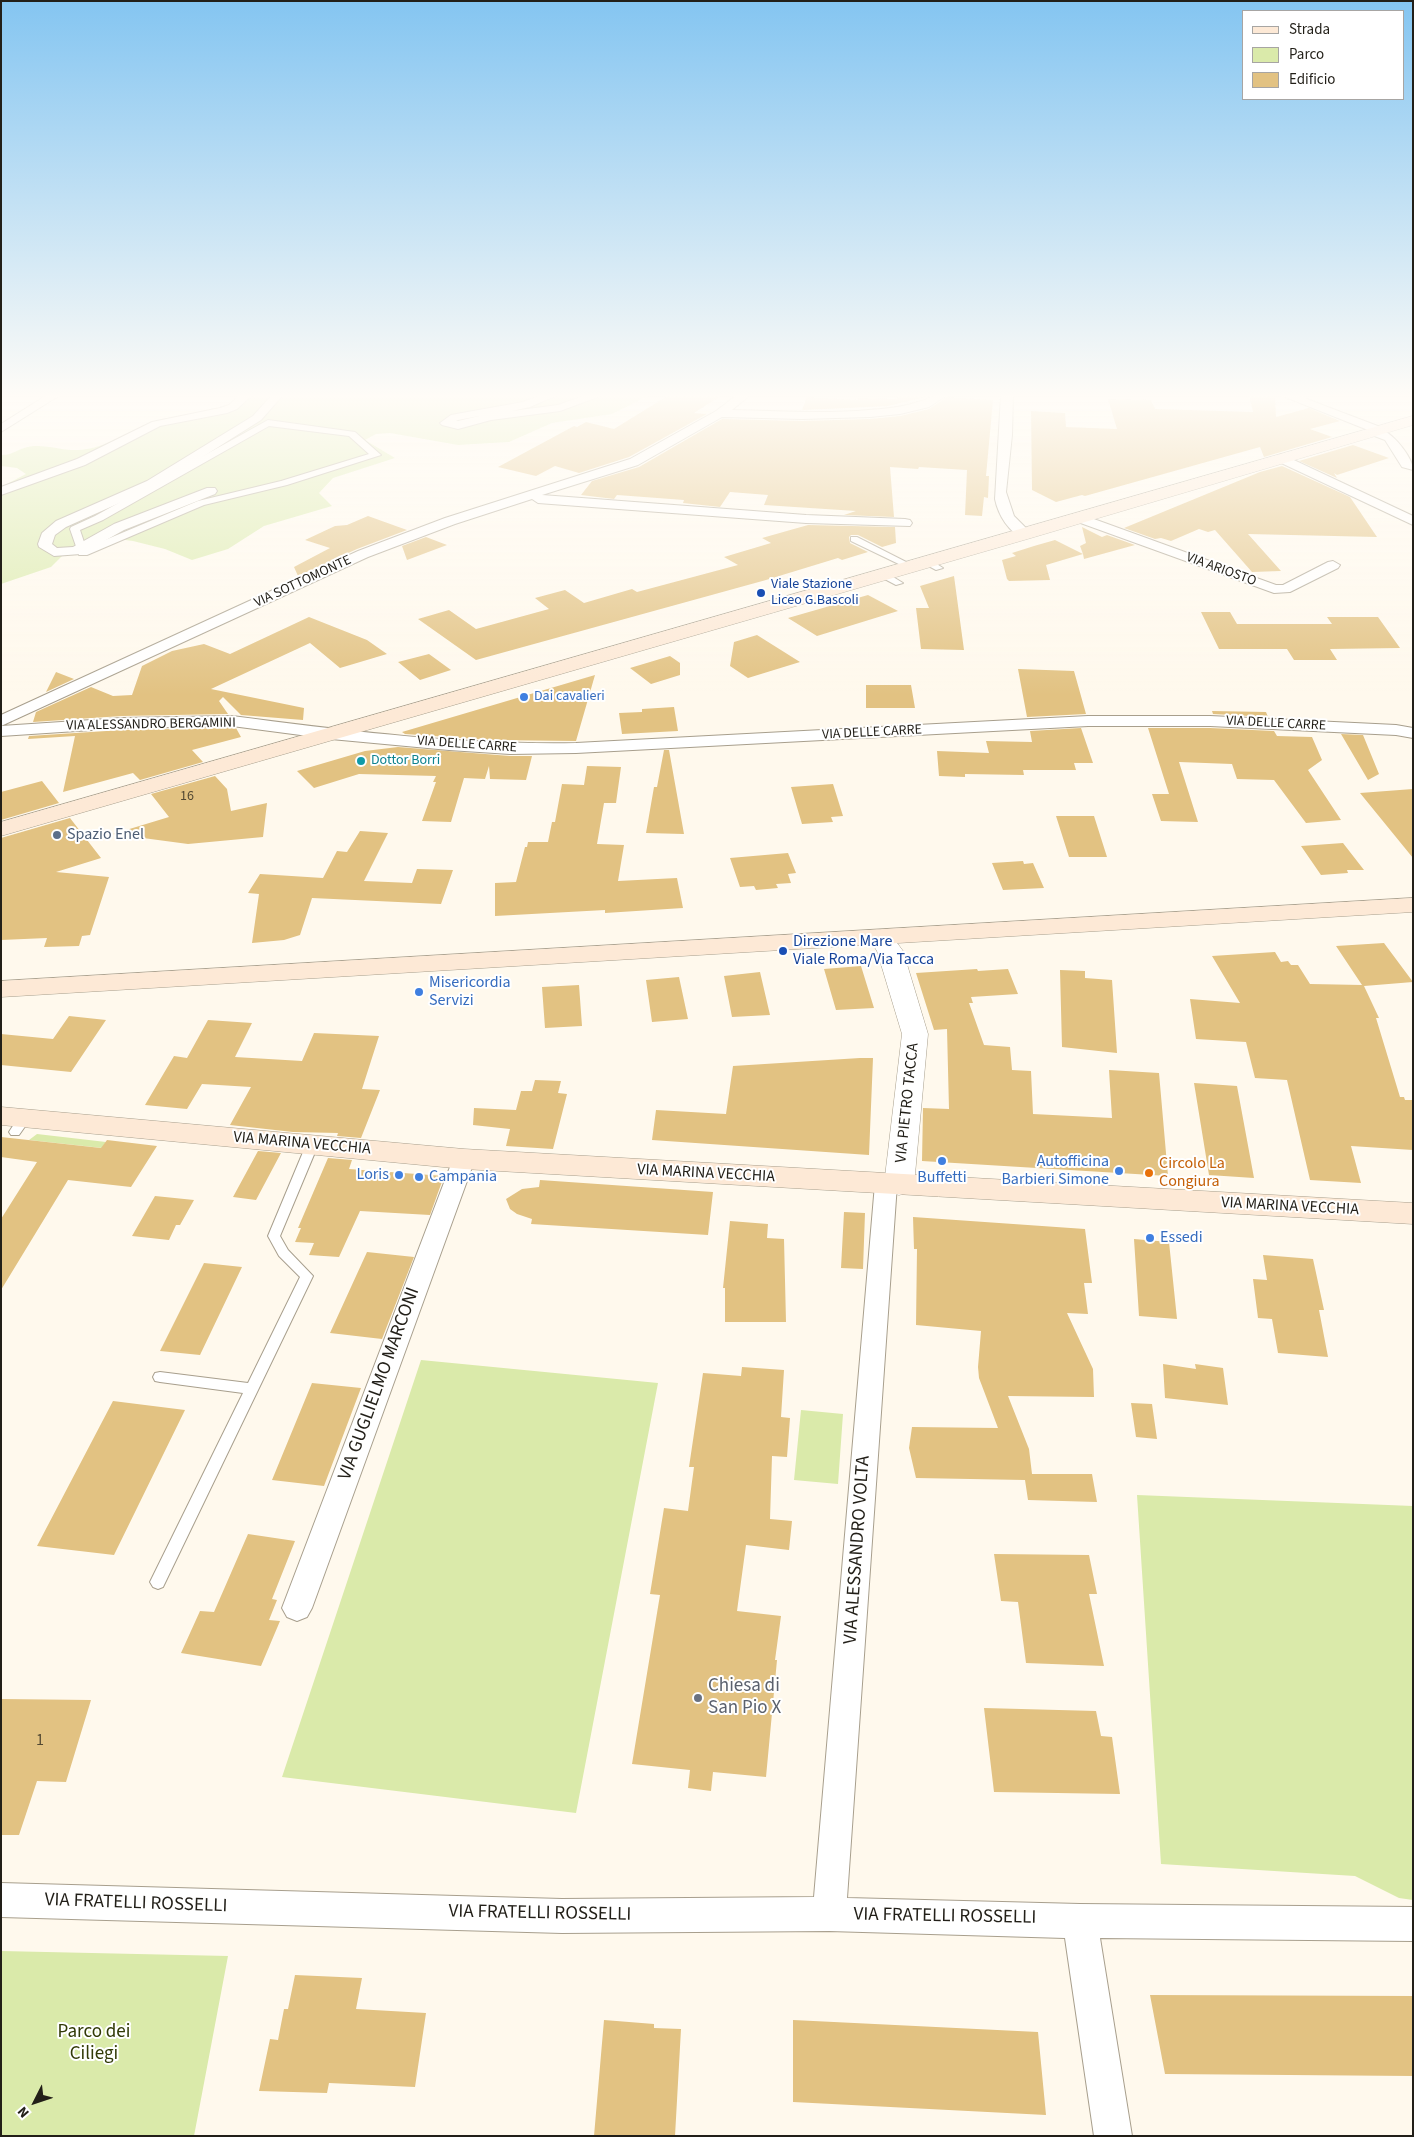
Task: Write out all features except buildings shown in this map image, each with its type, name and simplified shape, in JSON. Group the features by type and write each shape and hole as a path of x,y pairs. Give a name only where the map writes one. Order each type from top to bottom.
{"main road":[{"path":"1,829 331,734 891,578 925,565 1158,495"},
{"path":"1,989 1413,906"},
{"name":"VIA MARINA VECCHIA","path":"14,1122 464,1159 1413,1214"}],"street":[{"path":"127,495 61,524 46,538 46,547 54,552 70,553 81,549 119,527 201,495"},
{"path":"140,495 75,529 82,553 201,503 235,495"},
{"name":"VIA SOTTOMONTE","path":"1,721 363,554 450,521 535,495"},
{"path":"1001,495 1001,502 1012,525 1025,534"},
{"path":"1358,495 1413,521"},
{"path":"525,498 806,518 905,523"},
{"name":"VIA ARIOSTO","path":"1080,518 1274,589 1285,590 1333,565"},
{"name":"VIA ALESSANDRO BERGAMINI","path":"1,731 122,723 223,721 331,734"},
{"name":"VIA DELLE CARRE","path":"331,734 510,749 576,748 1088,721 1210,721 1396,730 1413,733"},
{"name":"VIA PIETRO TACCA","path":"880,937 890,951 915,1034 892,1185"},
{"name":"VIA GUGLIELMO MARCONI","path":"297,1608 464,1159"},
{"name":"VIA ALESSANDRO VOLTA","path":"829,1914 892,1185"},
{"name":"VIA FRATELLI ROSSELLI","path":"1,1900 562,1916 829,1914 1080,1921 1413,1924"},
{"path":"1080,1921 1113,2136"}],"lane":[{"path":"854,539 925,565"},
{"path":"158,1582 307,1276 283,1253 274,1236 312,1145"},
{"path":"160,1377 252,1389"}],"green space":[{"path":"1,495 321,495 332,506 264,526 228,549 192,560 165,549 133,541 94,536 69,549 51,567 1,584"},
{"path":"37,1134 106,1142 102,1148 29,1140"},
{"path":"421,1360 658,1383 576,1813 282,1777"},
{"path":"801,1410 843,1414 838,1484 794,1480"},
{"path":"1137,1495 1413,1506 1413,1900 1399,1898 1355,1876 1161,1864"},
{"name":"Parco dei Ciliegi","path":"1,1951 228,1956 194,2136 1,2136"}],"place":[{"name":"Viale Stazione Liceo G.Bascoli","path":"761,593"},
{"name":"Dai cavalieri","path":"524,697"},
{"name":"Dottor Borri","path":"361,761"},
{"name":"Spazio Enel","path":"57,835"},
{"name":"Direzione Mare Viale Roma/Via Tacca","path":"783,951"},
{"name":"Misericordia Servizi","path":"419,992"},
{"name":"Buffetti","path":"942,1161"},
{"name":"Autofficina Barbieri Simone","path":"1119,1171"},
{"name":"Circolo La Congiura","path":"1149,1173"},
{"name":"Loris","path":"399,1175"},
{"name":"Campania","path":"419,1177"},
{"name":"Essedi","path":"1150,1238"},
{"name":"Chiesa di San Pio X","path":"698,1698"}]}
